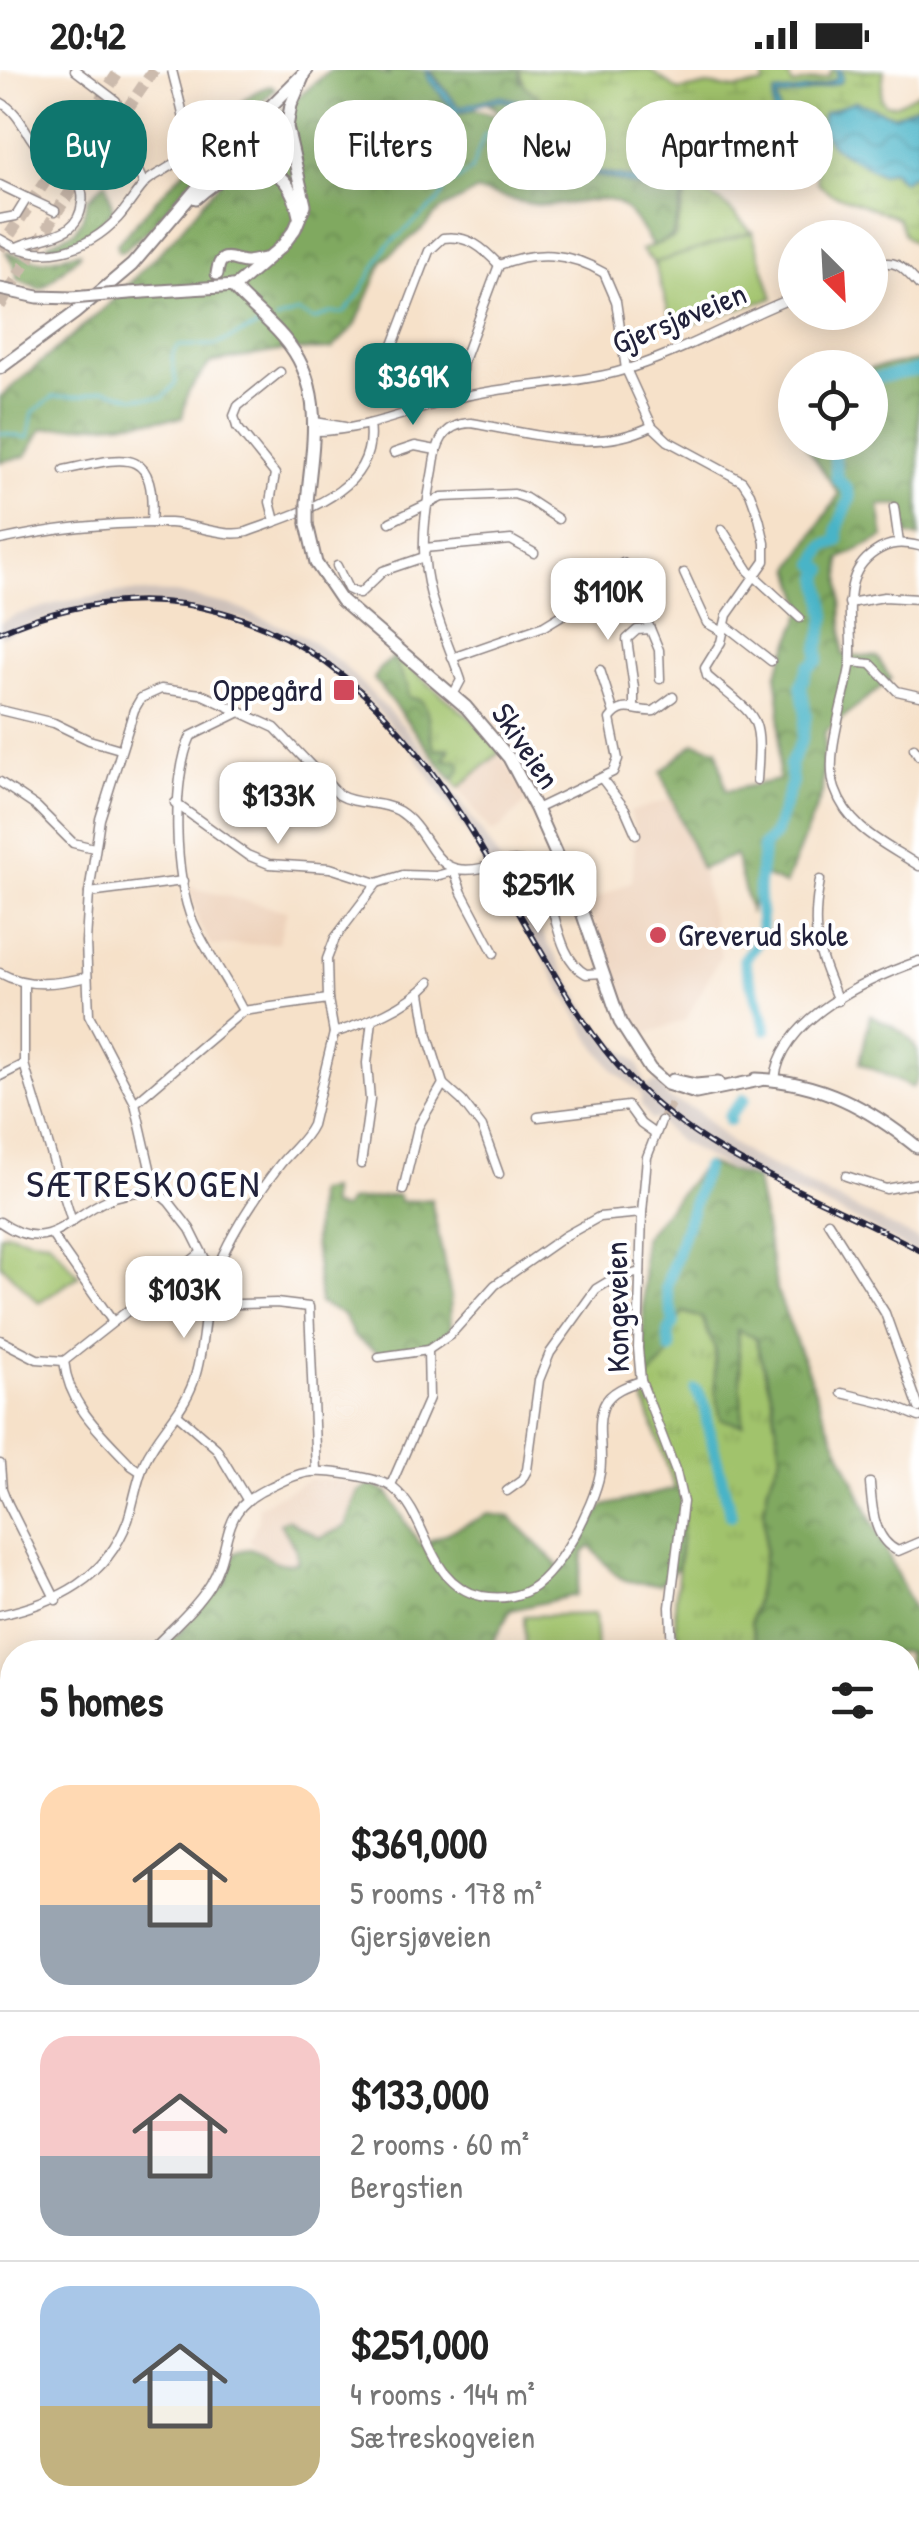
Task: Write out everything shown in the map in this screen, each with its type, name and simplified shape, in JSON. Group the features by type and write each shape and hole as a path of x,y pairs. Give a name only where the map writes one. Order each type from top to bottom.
{"main road":[{"path":"0,368 118,278 174,218 244,132 306,71"},
{"path":"0,289 38,297 72,298 189,287 234,278 268,258 288,240 300,219 305,198 288,142 287,120 306,71"},
{"path":"174,218 224,177 252,168 274,172 286,180 293,190 300,219"},
{"name":"Skiveien","path":"234,278 251,304 294,351 311,388 316,427 307,524 316,563 337,596 453,695 499,744 536,809 583,916 620,1022 645,1060 679,1089 775,1080 827,1090 919,1144"}],"street":[{"path":"75,70 116,100"},
{"path":"147,182 177,162 186,145 172,70"},
{"path":"0,102 18,116 38,148 74,177 82,196 80,212 70,229 15,248"},
{"path":"0,184 55,211"},
{"path":"0,239 15,248 50,254 88,241 116,220 139,190"},
{"path":"0,219 16,216 26,198"},
{"path":"463,361 441,356 420,368 401,362 393,352 393,344 436,244 453,236 470,240 498,265"},
{"path":"498,265 537,254 571,257 604,273 616,301 626,369 652,426 661,436 742,481 754,502 766,554 756,578 733,605 718,651 705,672 755,718 760,735 757,780"},
{"path":"888,260 898,262 919,285"},
{"path":"458,397 463,361 498,265"},
{"name":"Gjersjøveien","path":"316,427 369,424 458,397 626,369 778,304"},
{"path":"275,521 270,499 275,474 239,430 234,416 242,403 280,372"},
{"path":"453,695 461,680 436,617 424,552 436,450 444,432 461,423 471,423 584,442 641,432 652,426"},
{"path":"0,540 151,523 238,534 321,503 347,484 368,455 369,424"},
{"path":"394,453 415,446 436,450"},
{"path":"64,470 112,460 139,466 152,484 151,523"},
{"path":"390,522 428,501 514,494 558,519"},
{"path":"894,507 899,543"},
{"path":"722,529 756,578 800,618"},
{"path":"337,566 348,589 360,594 383,571 424,552 511,540 534,553"},
{"path":"919,546 888,545 868,557 852,582 851,662 832,758 836,791 860,828 919,866"},
{"path":"452,658 544,626 572,609 624,563"},
{"path":"684,573 707,623 724,628 771,661"},
{"path":"849,602 919,599"},
{"path":"644,614 659,650 660,679"},
{"path":"634,707 626,639 637,630 650,629"},
{"path":"851,662 870,664 896,691 919,696"},
{"path":"600,670 614,713"},
{"path":"214,1278 190,1229 170,1202 155,1190 136,1103 92,1023 87,977 94,848 120,749 138,702 152,691 191,691 276,728 339,795 352,802 386,806 402,813 454,871 494,953"},
{"path":"536,809 613,772 618,759 610,718 614,713 634,707 654,711 673,696"},
{"path":"0,710 54,723 120,749"},
{"path":"240,712 191,736 175,803 183,881 194,925 243,1011"},
{"path":"602,780 625,809 636,834"},
{"path":"0,782 37,807 73,843 94,848"},
{"path":"175,803 261,862 330,868 377,883 404,875 436,876 507,862 527,863 541,876 558,937 575,967 583,973 602,969"},
{"path":"820,880 814,909 814,943 838,1000"},
{"path":"89,893 183,881"},
{"path":"0,1615 56,1600 86,1580 111,1553 128,1519 141,1472 177,1414 196,1372 214,1278 250,1206 307,1135 334,1033 325,970 330,947 377,883"},
{"path":"775,1080 777,1062 789,1038 838,1000 919,961"},
{"path":"0,973 24,983 87,977"},
{"path":"334,1033 372,1020 430,982"},
{"path":"24,983 24,1064 72,1222"},
{"path":"420,992 443,1084 482,1127 499,1174"},
{"path":"136,1103 243,1011 328,999"},
{"path":"360,1164 370,1100 366,1063 372,1020"},
{"path":"0,1076 24,1064"},
{"path":"403,1190 418,1127 443,1084"},
{"path":"538,1117 628,1106 639,1123 655,1134"},
{"name":"Kongeveien","path":"661,1120 647,1157 638,1348 641,1380 676,1472 683,1502 670,1607 671,1640"},
{"path":"846,1176 886,1189 919,1183"},
{"path":"0,1222 16,1232 52,1235 109,1199 155,1190"},
{"path":"379,1357 428,1350 450,1335 495,1285 598,1217 642,1214"},
{"path":"828,1222 884,1313 919,1408"},
{"path":"52,1235 113,1322"},
{"path":"0,1340 37,1359 64,1361 201,1253"},
{"path":"507,1491 526,1470 539,1380 550,1353 596,1289 640,1272"},
{"path":"208,1305 276,1302 309,1308 316,1471"},
{"path":"391,1486 430,1398 428,1350"},
{"path":"64,1361 69,1388 79,1407 141,1472"},
{"path":"160,1640 208,1588 233,1516 246,1498 295,1475 316,1471 377,1480 391,1486 404,1500 440,1567 459,1587 496,1598 532,1589 549,1574 591,1502 600,1475 604,1406 616,1392 641,1380"},
{"path":"842,1393 919,1418"},
{"path":"177,1414 216,1448 246,1498"},
{"path":"0,1464 8,1504 56,1600"},
{"path":"870,1483 875,1521 891,1548 898,1551 919,1542"}],"shaded area":[{"path":"125,592 175,593 231,605 302,635 340,662 403,725 434,763 489,843 584,1005 602,1030 638,1064 646,1086 656,1082 661,1085 669,1099 696,1110 751,1156 919,1240 919,1256 814,1200 727,1168 678,1141 656,1119 651,1120 641,1104 641,1093 614,1071 593,1043 497,879 410,747 366,698 315,656 240,619 150,604 91,608 36,622 0,637 0,623 16,615 61,602"},
{"path":"500,752 526,802 497,831 490,832 459,788"},
{"name":"Greverud skole","path":"671,799 701,869 721,955 686,1020 637,1037 586,904 632,881 636,834 630,812"},
{"path":"189,887 287,911 278,943 211,946 199,924"},
{"path":"310,1479 359,1482 346,1526 319,1538 308,1530 298,1529 298,1562 278,1563 249,1541 259,1506"}],"green space":[{"path":"330,70 375,70 390,76 385,70 427,70 428,79 445,100 314,100 314,190 467,190 467,111 474,109 487,112 487,190 606,190 606,178 626,183 626,190 696,190 684,194 672,237 652,246 629,212 609,200 538,205 476,191 439,211 383,261 355,326 332,349 279,351 210,363 188,392 182,418 42,429 26,456 0,462 0,397 107,306 170,242 213,190 294,190 294,101"},
{"path":"430,70 519,70 521,80 542,100 501,98 467,105 467,100 454,100"},
{"path":"519,70 650,70 679,91 708,85 735,89 764,84 763,74 768,70 789,70 793,85 829,77 832,70 836,70 838,77 816,87 775,93 774,100 626,100 626,177 606,173 606,100 542,100 525,86"},
{"path":"840,70 884,70 881,97 885,104 895,105 919,92 919,105 895,116 856,101 852,156 881,174 892,170 905,180 914,173 919,175 911,199 919,208 919,247 904,235 898,218 826,190 833,190 833,100 776,100 839,83 843,77"},
{"path":"271,86 275,89 264,100 245,100"},
{"path":"167,189 182,190 148,230 122,252 118,251 117,244"},
{"path":"97,190 108,190 113,210 84,235 49,248 48,244 75,231 88,199"},
{"path":"700,191 723,203 752,232 654,263 641,250 674,238 685,197"},
{"path":"752,232 773,298 674,329 654,263"},
{"path":"6,252 41,261 80,255 41,289 17,280 17,271"},
{"path":"919,361 919,538 907,535 901,505 879,505 884,537 840,559 843,655 877,657 891,679 825,732 822,794 785,885 762,875 750,911 735,855 701,869 661,772 694,743 717,749 726,791 778,780 780,705 776,675 804,608 792,568 839,494 816,460 888,460 888,365"},
{"path":"394,655 474,721 500,752 459,788 450,777 455,778 460,767 454,761 444,760 449,751 435,750 428,730 429,718 408,697"},
{"path":"393,658 407,686 408,697 421,700 424,706 435,750 449,748 444,760 458,761 461,767 455,778 450,777 374,679"},
{"path":"870,1015 904,1033 915,1046 919,1072 912,1088 860,1063"},
{"path":"705,1163 756,1180 777,1291 826,1420 919,1622 919,1640 755,1640 751,1623 765,1553 764,1512 768,1485 781,1455 772,1397 755,1338 737,1330 743,1425 721,1419 715,1390 715,1349 702,1318 683,1312 668,1355 644,1381 643,1238"},
{"path":"330,1190 330,1207 343,1209 349,1201 398,1195 401,1202 431,1199 450,1292 451,1328 444,1335 418,1347 380,1354 354,1337 344,1315 320,1304 314,1241 316,1192"},
{"path":"7,1232 49,1241 79,1276 39,1303 0,1264 0,1235"},
{"path":"683,1312 702,1318 715,1349 715,1389 741,1376 737,1329 755,1338 772,1397 781,1455 768,1485 764,1512 765,1553 751,1623 755,1640 676,1640 675,1607 685,1497 675,1489 643,1397 647,1380 670,1349"},
{"path":"371,1485 388,1493 420,1545 489,1514 510,1517 563,1570 603,1506 675,1489 685,1497 678,1567 660,1584 625,1580 590,1546 584,1552 576,1595 511,1610 494,1640 172,1640 226,1581 235,1553 250,1549 281,1563 298,1562 295,1548 280,1523 288,1519 320,1538 346,1526 358,1492"},
{"path":"595,1614 596,1640 525,1640 524,1616"}],"water":[{"path":"427,70 453,100 446,100 428,79"},
{"path":"836,70 843,77 841,82 802,94 773,100 775,93 824,85 838,77"},
{"path":"499,96 515,100 487,100 487,103 467,109 467,105"},
{"path":"855,101 894,116 919,105 919,175 902,181 892,170 881,174 839,151 833,145 833,110"},
{"path":"606,174 626,178 626,183 606,177"}],"waterway":[{"path":"276,320 298,312 314,320 330,313 344,313 387,246 438,202 446,187 471,171 487,134"},
{"path":"0,433 28,438 33,412 53,397 82,396 105,389 132,397 163,398 176,383 172,357 178,346 215,345 264,324"},
{"path":"888,376 919,370"},
{"path":"766,1029 744,960 761,929 763,846 774,835 792,782 790,765 802,739 806,715 801,685 808,667 818,660 826,616 820,576 824,570 816,564 824,546 838,541 838,527 850,498 837,478 835,460"},
{"path":"730,1120 729,1116 744,1099"},
{"path":"670,1349 668,1333 674,1323 666,1287 705,1168"},
{"path":"696,1390 706,1408 731,1515"}],"tunnel":[{"path":"0,249 120,70"},
{"path":"0,306 60,207 154,70"},
{"path":"661,1121 673,1101"}],"railway":[{"path":"0,632 81,607 165,602 221,612 277,633 326,663 370,700 444,790 578,1012 629,1078 660,1107 729,1155 919,1250"}],"place":[{"name":"Oppegård","path":"344,690"},
{"name":"Greverud skole","path":"658,935"}],"district":[{"name":"SÆTRESKOGEN","path":"144,1184"}]}
